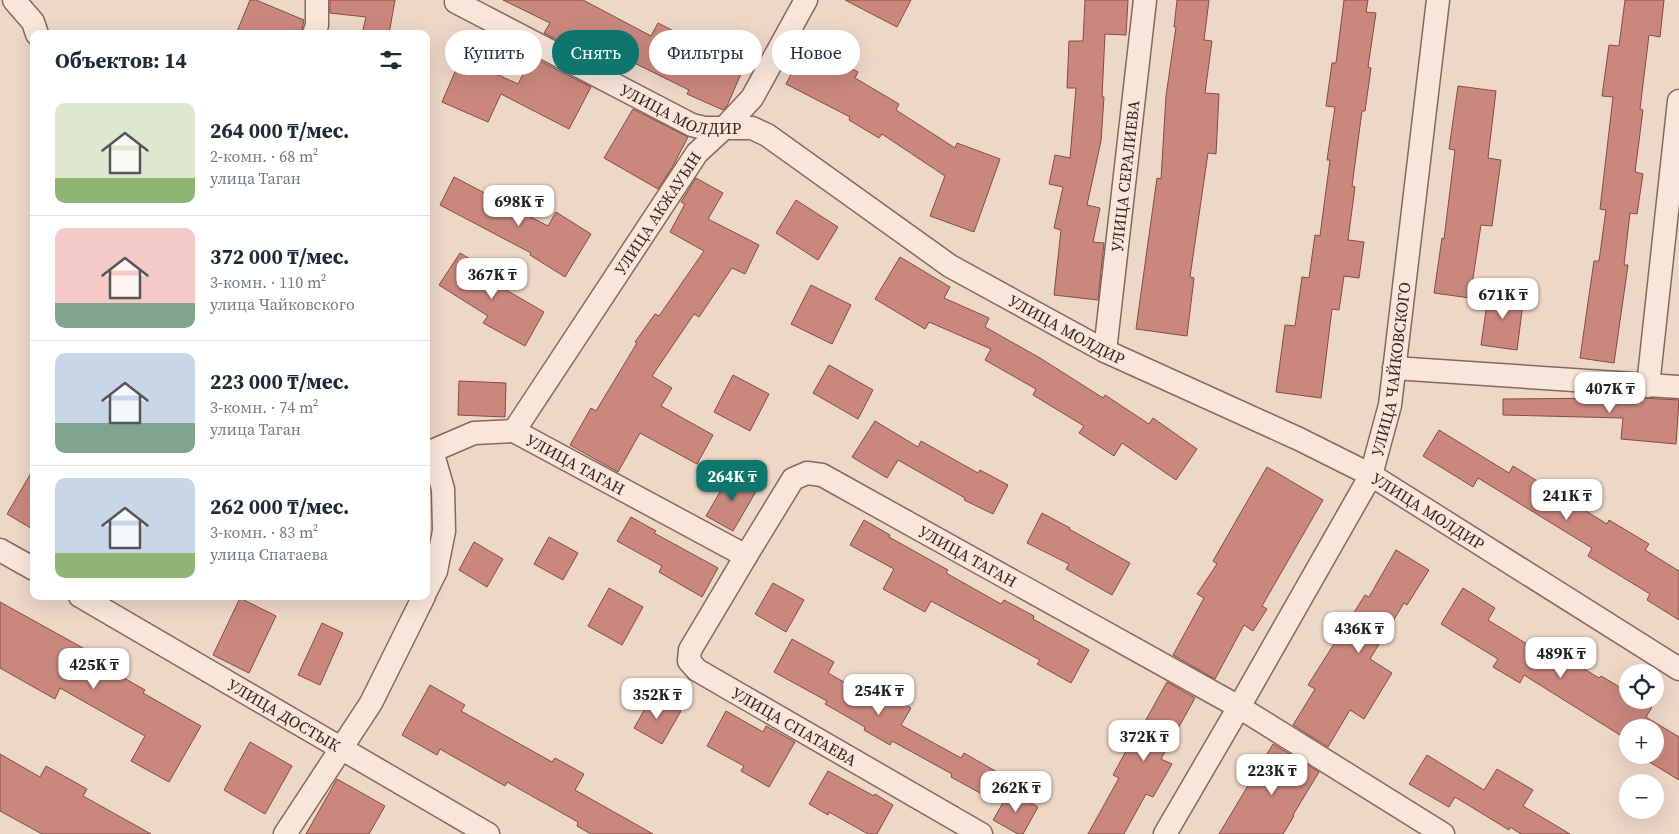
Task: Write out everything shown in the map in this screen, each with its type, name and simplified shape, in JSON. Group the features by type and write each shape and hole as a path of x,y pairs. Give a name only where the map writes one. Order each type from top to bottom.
{"street":[{"path":"14,0 33,22 36,30"},
{"path":"315,30 317,0"},
{"name":"УЛИЦА АКЖАУЫН","path":"514,431 697,153 752,98 806,0"},
{"name":"УЛИЦА СЕРАЛИЕВА","path":"1105,351 1145,0"},
{"name":"УЛИЦА ЧАЙКОВСКОГО","path":"1165,834 1371,475 1390,404 1438,0"},
{"name":"УЛИЦА МОЛДИР","path":"456,2 692,125 704,128 752,128 767,135 950,266 1105,351 1299,438 1371,475 1679,669"},
{"path":"1648,386 1679,101"},
{"path":"1394,368 1679,387"},
{"path":"430,451 474,433 514,431"},
{"name":"УЛИЦА ТАГАН","path":"514,431 746,556 794,479 807,473 822,475 1239,707 1443,834"},
{"path":"430,454 443,489 444,531 436,572 430,583"},
{"path":"0,550 30,567"},
{"name":"УЛИЦА СПАТАЕВА","path":"746,556 690,650 689,661 697,670 980,834"},
{"name":"УЛИЦА ДОСТЫК","path":"87,600 488,834"},
{"path":"285,834 371,703 422,600"}],"building":[{"path":"250,0 256,0 304,20 302,30 238,30"},
{"path":"330,0 395,0 390,30 363,30 366,17 330,13"},
{"path":"503,0 583,0 649,35 649,70 639,65 639,30 552,30 552,37 544,33 550,23"},
{"path":"845,0 911,0 897,27"},
{"path":"1085,0 1128,0 1126,35 1105,34 1101,141 1087,205 1100,208 1093,242 1104,243 1098,300 1054,295 1061,230 1054,228 1063,187 1049,184 1055,155 1070,158 1076,88 1067,88 1069,41 1083,41"},
{"path":"1177,0 1209,0 1204,40 1212,41 1205,93 1219,94 1216,154 1208,153 1190,277 1194,278 1187,336 1136,329 1157,178 1161,179 1166,96 1176,27 1174,27"},
{"path":"1344,0 1368,0 1366,12 1376,13 1368,67 1371,68 1365,111 1362,111 1352,186 1355,187 1348,240 1364,242 1359,278 1344,276 1339,310 1332,309 1321,398 1276,392 1285,325 1295,326 1302,277 1309,278 1315,235 1320,236 1330,160 1327,160 1335,107 1326,106 1332,63 1336,63"},
{"path":"1625,0 1664,0 1660,37 1649,35 1640,109 1643,110 1635,172 1643,174 1637,214 1630,213 1624,265 1628,265 1614,363 1580,358 1594,261 1599,261 1606,210 1600,209 1613,97 1602,96 1609,45 1619,46"},
{"path":"658,23 672,30 654,30"},
{"path":"542,62 552,67 552,75 567,75 591,87 569,129 501,94 488,122 442,102 454,75 498,75 518,84 523,75 542,75"},
{"path":"659,75 741,75 727,106 723,110 687,94 689,90"},
{"path":"791,75 856,75 855,78 899,104 896,110 955,148 957,143 1000,159 974,232 930,216 945,176 882,134 879,138 849,120 850,117 786,84"},
{"path":"1458,86 1496,91 1488,158 1501,160 1492,226 1481,225 1470,298 1434,293 1442,238 1444,239 1455,150 1449,149"},
{"path":"633,109 688,137 658,189 604,158"},
{"path":"454,177 548,226 556,212 591,234 565,277 530,255 531,253 440,205"},
{"path":"696,178 723,193 708,219 759,245 745,274 732,268 699,317 694,314 652,376 672,388 661,406 713,435 697,464 640,433 618,472 570,445 591,408 596,411 637,343 635,342 655,314 659,316 704,251 670,232 685,204 681,202"},
{"path":"796,200 838,227 818,260 776,233"},
{"path":"460,253 493,273 489,280 544,312 525,346 483,323 488,316 439,285"},
{"path":"900,257 950,287 944,298 989,318 985,327 1040,358 1103,398 1105,395 1149,424 1153,418 1197,449 1176,480 1122,443 1114,456 1079,433 1084,426 1033,395 1036,389 985,360 991,349 929,322 925,329 875,299"},
{"path":"811,285 851,305 832,344 791,324"},
{"path":"1489,290 1524,295 1517,350 1481,345"},
{"path":"829,365 873,390 858,419 813,393"},
{"path":"733,375 769,394 750,431 714,412"},
{"path":"459,381 506,383 505,417 458,415"},
{"path":"1624,397 1679,400 1676,444 1621,439 1623,418 1503,415 1503,399"},
{"path":"875,421 918,447 921,441 978,473 980,470 1008,485 993,514 964,500 965,498 898,460 887,478 852,457"},
{"path":"1439,430 1509,473 1513,466 1607,524 1609,520 1649,544 1645,550 1679,571 1679,620 1647,600 1650,594 1588,556 1592,548 1478,478 1473,487 1423,456"},
{"path":"1267,467 1323,500 1262,606 1267,609 1253,631 1244,625 1215,679 1173,655 1204,598 1197,594 1217,564 1213,561"},
{"path":"731,473 758,488 733,531 706,516"},
{"path":"30,475 30,528 7,514"},
{"path":"1042,513 1130,563 1112,595 1066,569 1069,564 1027,543"},
{"path":"631,517 656,531 654,533 718,568 702,597 659,572 662,566 617,541"},
{"path":"864,520 890,535 889,537 948,570 946,573 1001,604 1004,600 1034,616 1033,619 1089,650 1071,683 1037,664 1040,660 931,601 925,612 883,589 894,569 850,545"},
{"path":"549,537 578,553 563,580 534,564"},
{"path":"474,542 503,559 487,587 459,570"},
{"path":"1396,550 1429,570 1407,605 1404,603 1370,659 1392,673 1364,719 1350,710 1328,747 1293,725 1315,689 1308,685 1365,595 1369,597"},
{"path":"773,583 804,600 786,632 755,614"},
{"path":"609,588 643,607 622,645 588,626"},
{"path":"1463,588 1495,608 1488,620 1553,660 1558,653 1599,678 1601,676 1619,687 1619,709 1651,709 1646,717 1649,719 1619,719 1619,734 1524,675 1520,683 1493,667 1498,659 1441,624"},
{"path":"239,600 244,600 276,616 249,673 213,655"},
{"path":"0,602 83,648 80,653 145,690 143,693 201,726 169,782 131,761 145,736 60,688 55,699 0,668"},
{"path":"322,623 343,633 320,685 298,675"},
{"path":"792,639 834,662 828,673 879,702 884,693 911,708 901,725 961,758 964,753 1002,775 989,798 951,777 952,774 892,741 890,745 864,730 865,727 825,704 827,701 774,672"},
{"path":"1167,682 1195,698 1161,759 1172,764 1153,797 1146,794 1124,834 1088,834 1119,778 1113,775"},
{"path":"430,685 465,705 461,711 552,762 555,758 584,774 575,790 653,834 591,834 577,826 578,822 507,782 505,786 440,749 437,755 402,735"},
{"path":"653,695 681,711 662,744 634,728"},
{"path":"726,711 763,732 766,726 795,742 769,787 741,771 744,766 707,746"},
{"path":"1664,728 1679,737 1679,780 1653,764 1664,764"},
{"path":"250,742 292,766 265,814 224,790"},
{"path":"1273,744 1319,772 1294,816 1283,834 1219,834"},
{"path":"0,754 40,777 46,766 87,789 83,796 151,834 42,834 0,811"},
{"path":"1427,755 1484,790 1497,769 1533,790 1523,806 1570,834 1521,834 1510,827 1509,830 1455,797 1449,807 1409,784"},
{"path":"828,771 893,805 877,834 868,834 829,812 828,815 809,804"},
{"path":"337,779 385,806 369,834 306,834"},
{"path":"1010,791 1038,807 1023,834 1018,834 993,820"}]}
